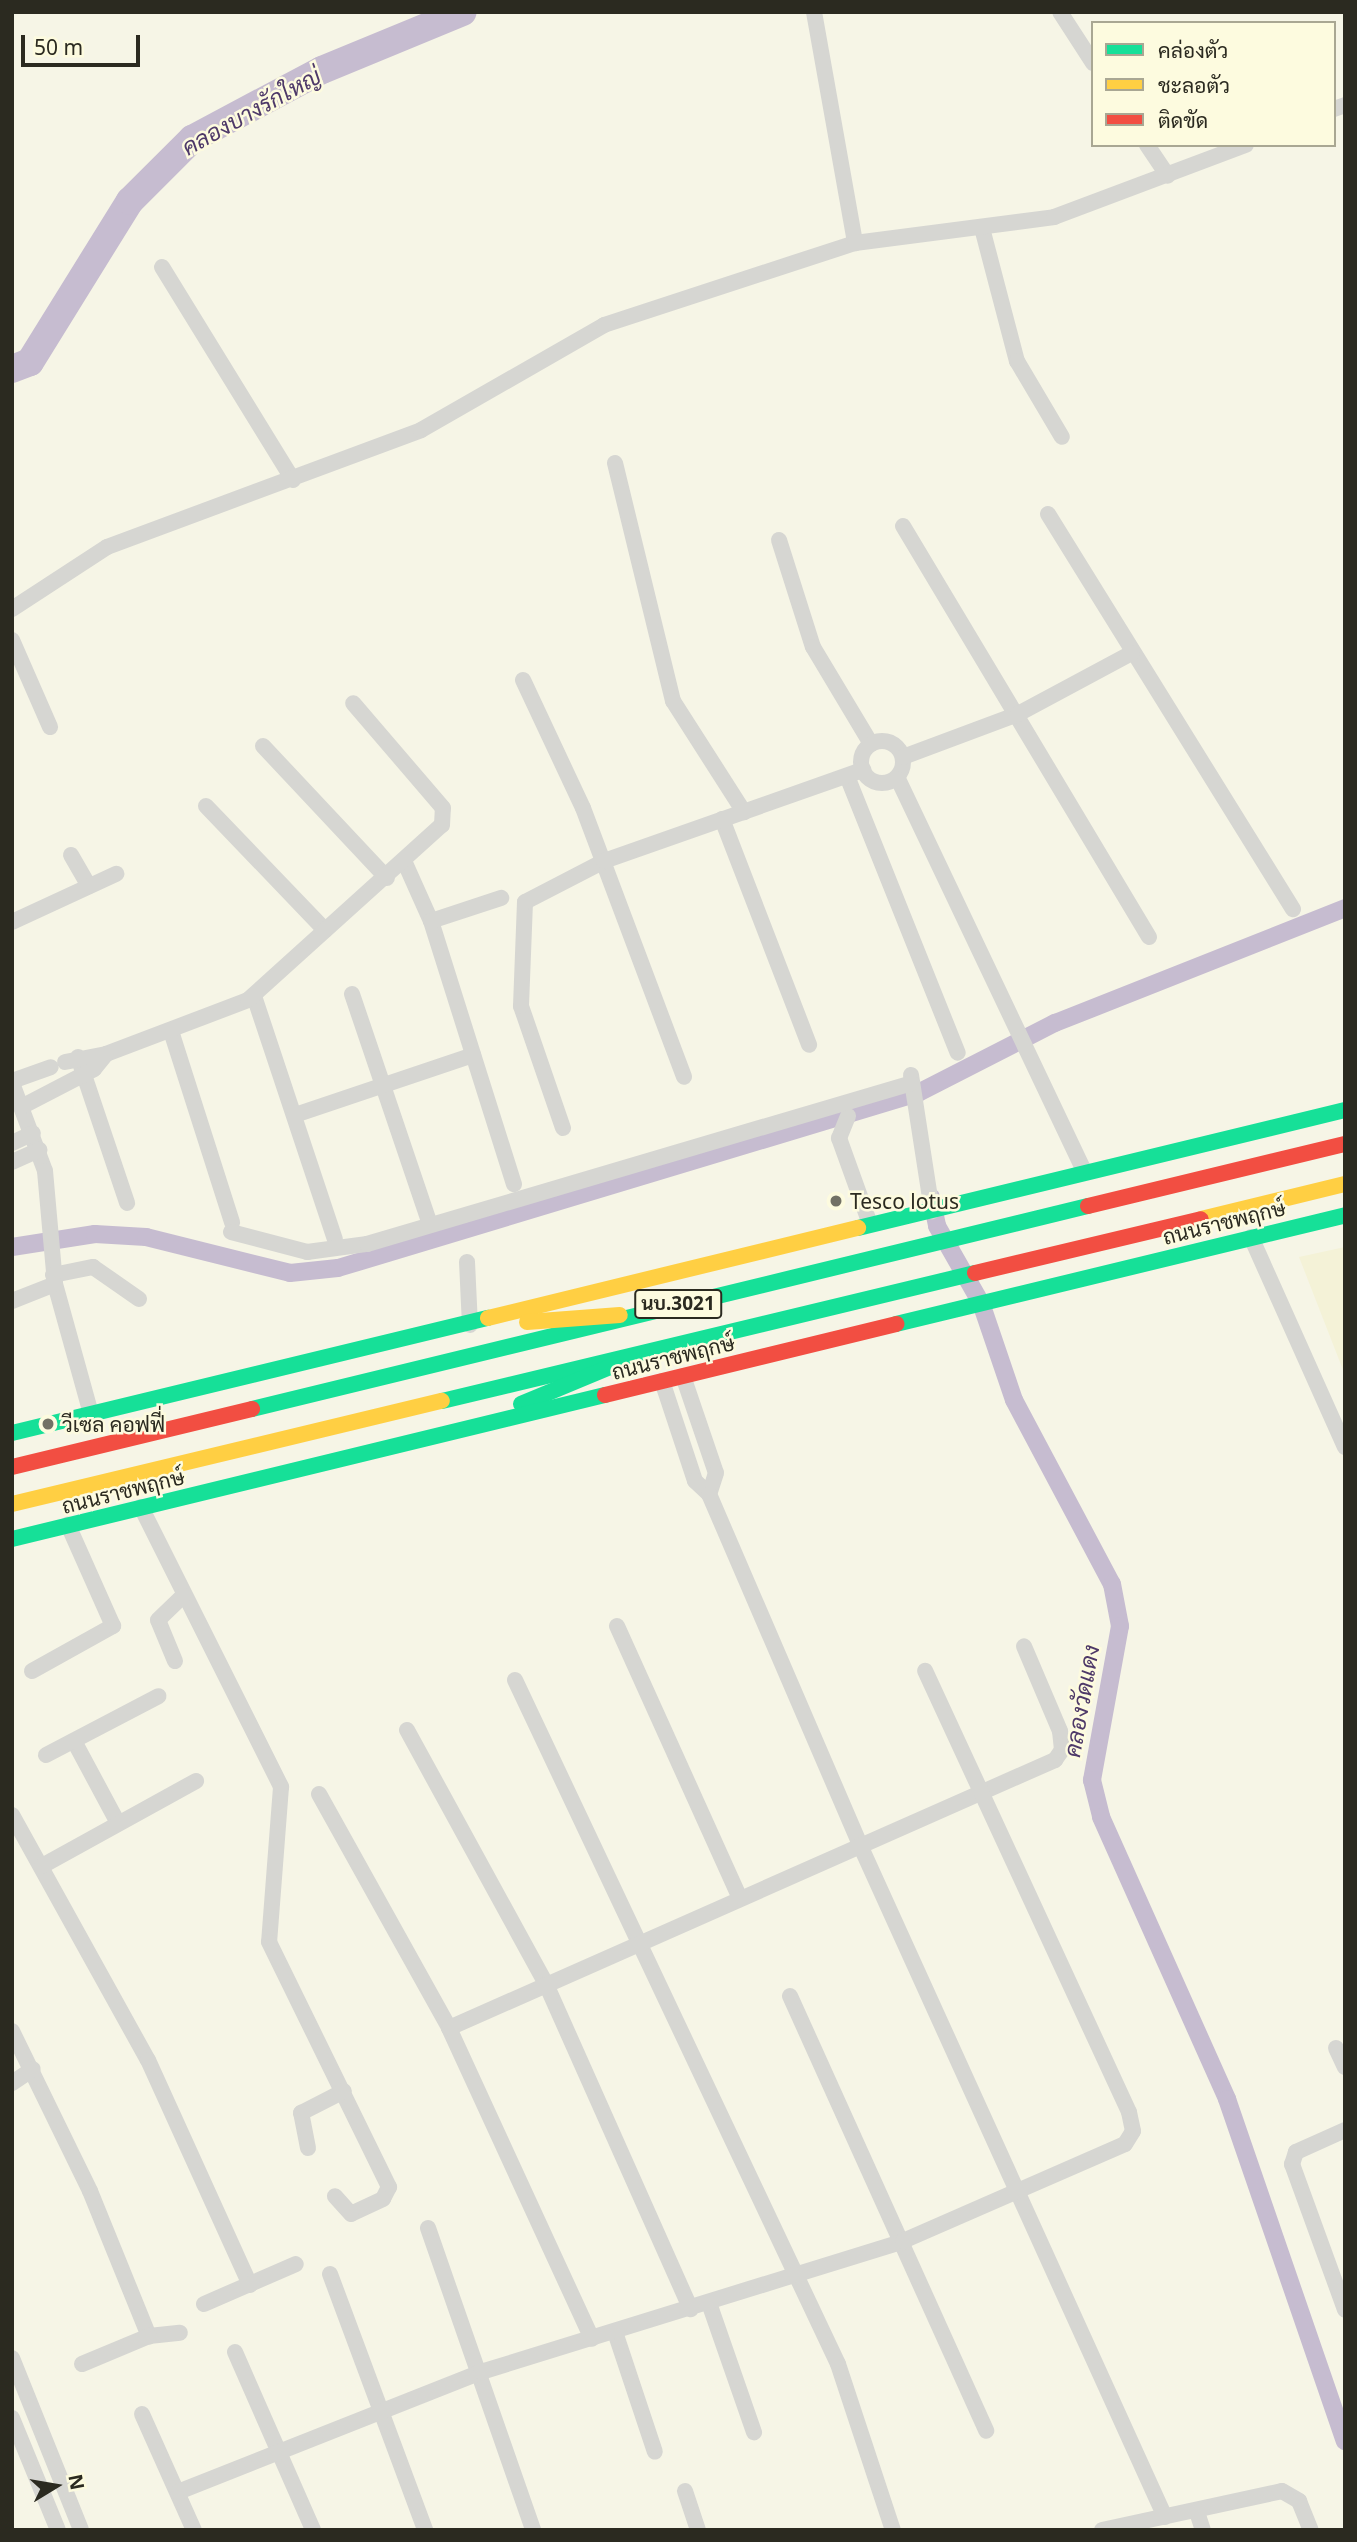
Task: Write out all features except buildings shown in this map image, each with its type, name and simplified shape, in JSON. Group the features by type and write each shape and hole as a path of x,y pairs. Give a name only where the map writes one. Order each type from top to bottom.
{"main road":[{"name":"นบ.3021","path":"12,1433 446,1332 870,1224 1345,1110"},
{"name":"นบ.3021","path":"12,1467 1345,1144"},
{"name":"ถนนราชพฤกษ์","path":"12,1504 1345,1184"},
{"name":"ถนนราชพฤกษ์","path":"12,1539 1345,1215"},
{"path":"446,1332 569,1315 631,1316"},
{"path":"493,1421 628,1357"}],"street":[{"path":"814,12 855,243"},
{"path":"1060,12 1091,59"},
{"path":"1148,147 1168,176"},
{"path":"12,609 107,547 293,480 421,430 604,325 855,243 1054,217 1241,147"},
{"path":"982,228 1017,361 1062,437"},
{"path":"162,267 293,480"},
{"path":"615,463 673,701 744,812"},
{"path":"1048,514 1293,909"},
{"path":"904,526 1149,937"},
{"path":"779,540 813,647 871,744"},
{"path":"12,640 50,727"},
{"path":"903,757 1018,714 1132,653"},
{"path":"523,680 604,861 684,1076"},
{"path":"91,1414 54,1279 52,1212 39,1150 12,1082 65,1062 106,1054 171,1031 254,996 325,930 405,863 442,825 443,808 353,703"},
{"path":"898,779 878,783 863,770 863,753 871,744 890,743 903,757"},
{"path":"263,746 387,878"},
{"path":"903,757 898,779 1085,1172"},
{"path":"563,1128 521,1006 525,902 604,861 863,770"},
{"path":"847,776 958,1053"},
{"path":"206,806 325,930"},
{"path":"722,819 809,1045"},
{"path":"71,855 89,886"},
{"path":"405,863 431,921 514,1184"},
{"path":"12,922 116,874"},
{"path":"431,921 502,898"},
{"path":"352,994 428,1219"},
{"path":"254,996 335,1239"},
{"path":"171,1031 232,1227 307,1252 367,1244 912,1087 932,1211"},
{"path":"23,1105 83,1076 106,1054"},
{"path":"295,1115 473,1055"},
{"path":"65,1062 83,1076 128,1203"},
{"path":"848,1116 839,1138 870,1224"},
{"path":"12,1143 33,1133"},
{"path":"12,1162 39,1150"},
{"path":"1251,1237 1345,1447"},
{"path":"467,1262 470,1325"},
{"path":"12,1301 54,1279 93,1267 139,1299"},
{"path":"683,1376 716,1473 709,1493"},
{"path":"662,1381 695,1482 709,1493 860,1845 1165,2517"},
{"path":"142,1507 183,1595 281,1787 269,1942 344,2091 389,2194 351,2214 335,2196"},
{"path":"32,1671 113,1626 68,1525"},
{"path":"175,1661 158,1620 183,1595"},
{"path":"617,1626 740,1899"},
{"path":"449,2028 642,1940 1055,1760 1062,1750 1024,1646"},
{"path":"178,2492 278,2449 481,2372 798,2276 903,2241 1125,2144 1133,2123 925,1671"},
{"path":"515,1680 642,1940 854,2400 893,2530"},
{"path":"47,1755 159,1696"},
{"path":"407,1730 545,1984 691,2309"},
{"path":"74,1741 118,1823"},
{"path":"42,1866 196,1781"},
{"path":"319,1794 449,2028 592,2339"},
{"path":"12,1815 148,2060 250,2285"},
{"path":"790,1996 903,2241 986,2431"},
{"path":"12,2031 33,2069 149,2336"},
{"path":"1336,2048 1345,2067"},
{"path":"12,2083 33,2069"},
{"path":"308,2148 301,2113 344,2091"},
{"path":"1345,2130 1296,2152 1292,2164 1345,2310"},
{"path":"428,2228 481,2372 533,2530"},
{"path":"204,2304 296,2264"},
{"path":"330,2274 383,2409 425,2530"},
{"path":"709,2303 754,2432"},
{"path":"615,2332 655,2452"},
{"path":"82,2364 149,2336 180,2333"},
{"path":"235,2352 313,2530"},
{"path":"12,2358 81,2530"},
{"path":"12,2412 29,2405"},
{"path":"142,2414 194,2530"},
{"path":"12,2418 58,2530"},
{"path":"685,2491 698,2530"},
{"path":"1102,2530 1289,2492 1311,2530"},
{"path":"1197,2512 1203,2530"}],"shaded area":[{"path":"1345,1247 1345,1375 1299,1257"}],"waterway":[{"name":"คลองบางรักใหญ่","path":"12,369 30,362 130,201 192,139 322,70 463,12"},
{"path":"12,1247 95,1234 146,1237 290,1273 338,1268 918,1093 1055,1023 1345,908"},
{"name":"คลองวัดแดง","path":"931,1197 937,1226 981,1303 1014,1400 1112,1584 1120,1626 1092,1780 1101,1817 1227,2099 1345,2441"}],"traffic: fast":[{"path":"858,1228 1345,1110"},
{"path":"252,1409 1088,1206"},
{"path":"896,1324 1345,1215"},
{"path":"442,1401 975,1273"},
{"path":"12,1433 488,1318"},
{"path":"521,1404 617,1364"},
{"path":"12,1539 605,1395"}],"traffic: slow":[{"path":"1201,1219 1345,1184"},
{"path":"488,1318 858,1228"},
{"path":"527,1322 620,1315"},
{"path":"12,1504 442,1401"}],"traffic: jam":[{"path":"1088,1206 1345,1144"},
{"path":"975,1273 1201,1219"},
{"path":"605,1395 896,1324"},
{"path":"12,1467 252,1409"}],"place":[{"name":"Tesco lotus","path":"836,1201"},
{"name":"วีเซล คอฟฟี่","path":"48,1424"}]}
